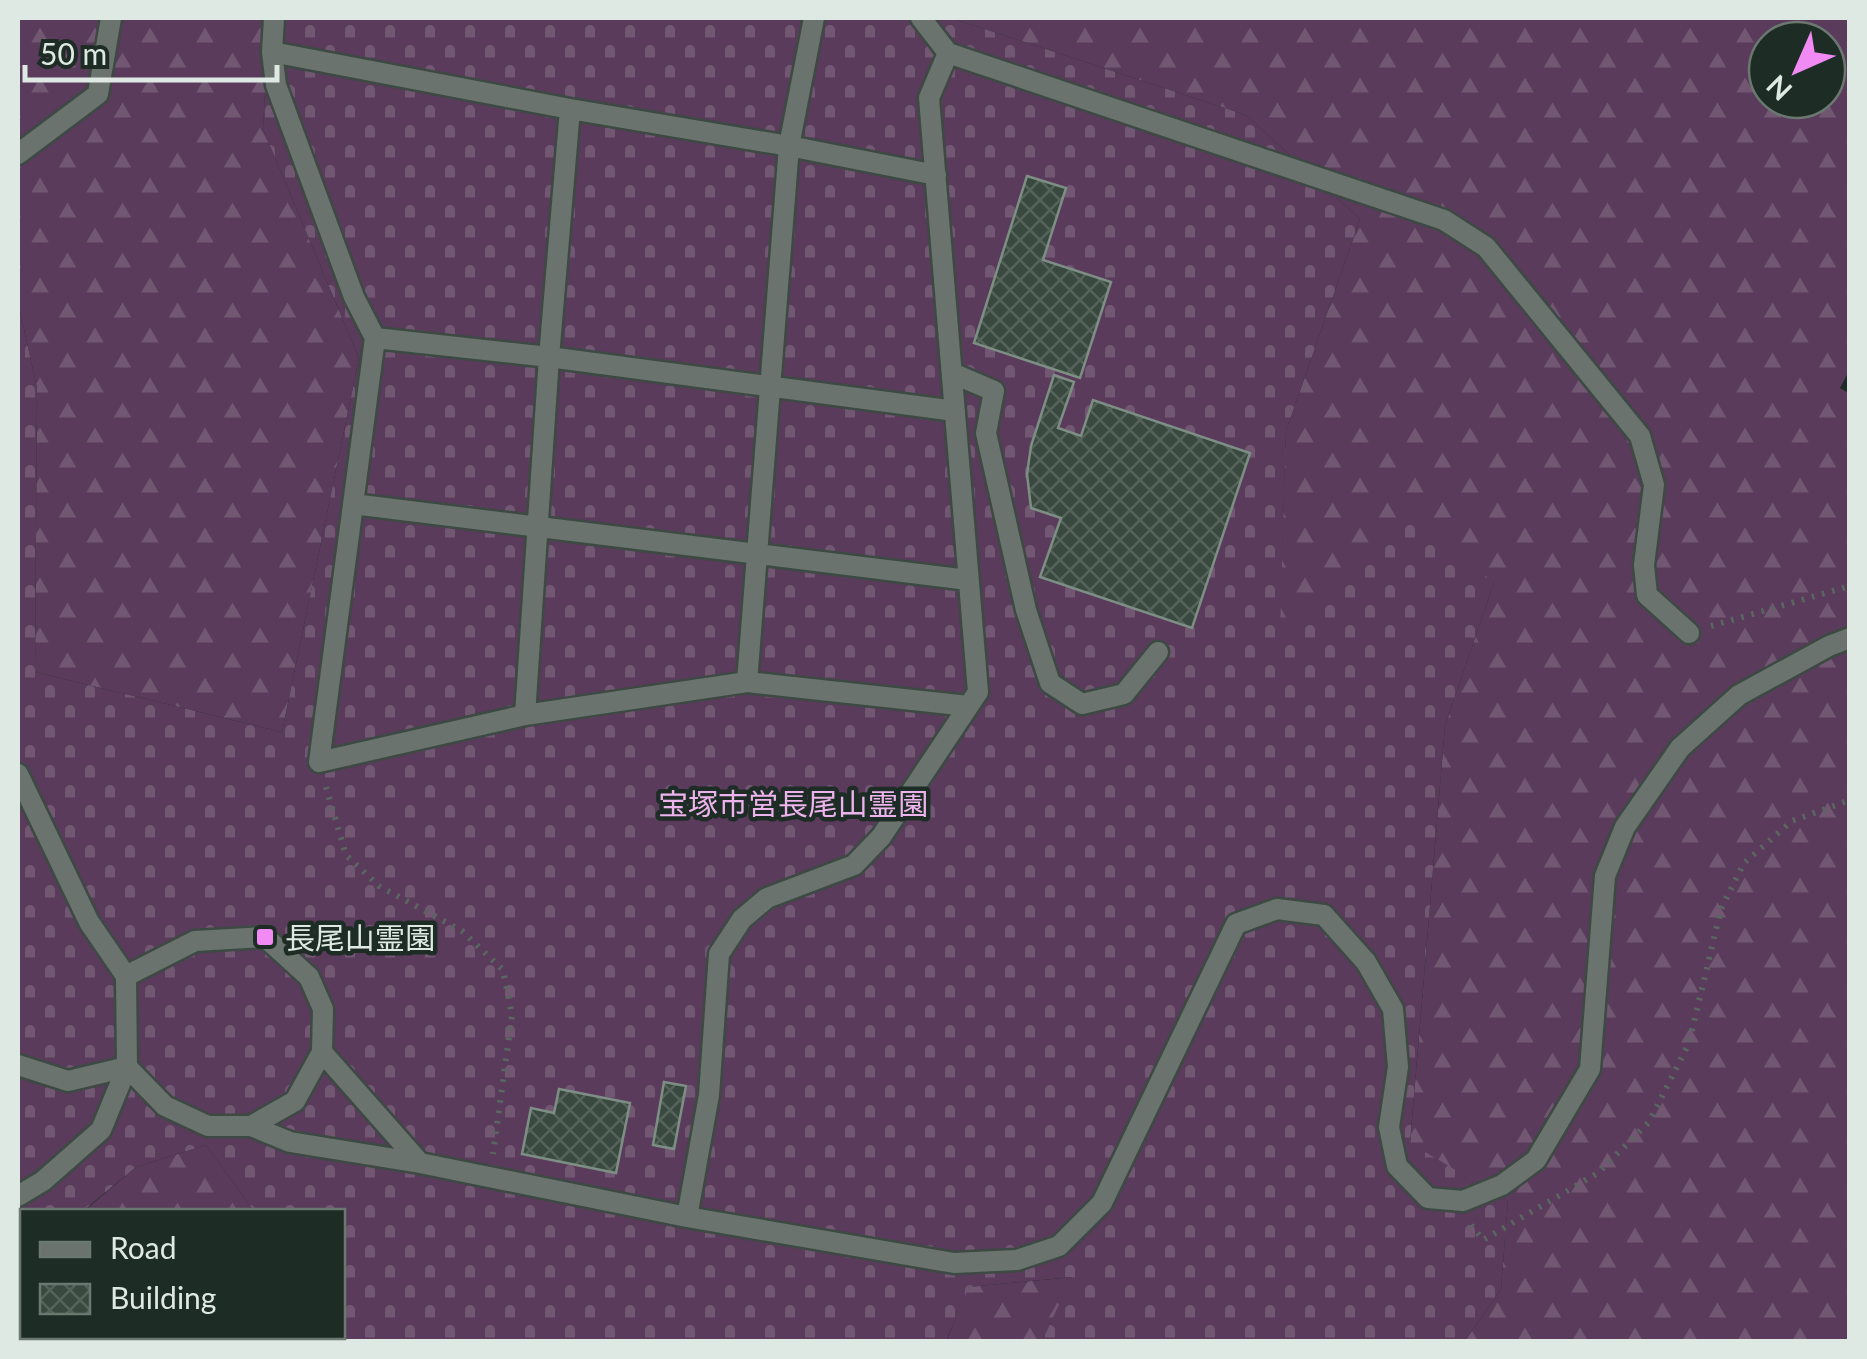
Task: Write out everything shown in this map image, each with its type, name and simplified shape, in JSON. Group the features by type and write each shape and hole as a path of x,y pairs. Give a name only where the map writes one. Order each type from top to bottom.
{"street":[{"path":"18,154 98,94 112,18"},
{"path":"274,18 272,52 276,85 354,297 374,338 319,762 525,715 747,682 968,706"},
{"path":"747,682 788,146 814,18"},
{"path":"922,18 948,53 1444,220 1486,247 1640,436 1654,485 1644,565 1647,595 1689,632"},
{"path":"272,52 936,175"},
{"path":"687,1217 709,1095 720,954 742,919 767,898 854,865 881,837 978,692 929,98 948,53"},
{"path":"525,715 570,109"},
{"path":"374,338 955,412"},
{"path":"952,373 994,391 986,433 1026,610 1050,683 1082,704 1124,694 1158,652"},
{"path":"353,504 968,580"},
{"path":"127,1066 165,1106 208,1126 251,1126 290,1142 420,1163 687,1217 954,1262 1017,1260 1059,1246 1102,1203 1236,924 1277,909 1324,915 1366,962 1394,1009 1398,1067 1388,1127 1396,1166 1428,1198 1463,1201 1502,1185 1536,1160 1590,1069 1605,876 1625,826 1680,748 1739,695 1850,638"},
{"path":"18,774 89,922 126,976 127,1066 101,1130 43,1180 18,1196"},
{"path":"126,976 196,942 265,937 309,977 323,1009 322,1052 295,1101 251,1126"},
{"path":"322,1052 420,1163"},
{"path":"18,1064 68,1082 127,1066"}],"path":[{"path":"1689,632 1850,586"},
{"path":"319,762 346,855 378,886 462,931 503,970 512,1015 490,1178"},
{"path":"1463,1201 1465,1216 1482,1240 1598,1173 1650,1122 1690,1043 1721,909 1744,863 1792,821 1850,800"}],"green space":[{"path":"18,18 269,18 263,129 359,358 282,732 35,672 37,388 18,302"},
{"name":"宝塚市営長尾山霊園","path":"269,18 951,18 1246,115 1360,219 1286,431 1280,632 1399,515 1494,582 1445,726 1410,1143 1508,1201 1501,1289 1465,1341 1042,1341 1072,1277 969,1287 946,1341 229,1341 224,1340 345,1339 345,1209 253,1209 206,1145 136,1167 85,1209 20,1209 18,1246 18,302 37,388 35,672 282,732 359,358 263,129"},
{"path":"951,18 1849,18 1850,369 1840,388 1850,394 1849,1341 1465,1341 1501,1289 1508,1201 1410,1144 1445,726 1494,582 1279,633 1286,431 1360,219 1246,115"},
{"path":"206,1145 253,1209 87,1209 136,1167"},
{"path":"18,1246 20,1339 229,1341 18,1341"},
{"path":"1073,1277 1042,1341 946,1342 968,1287"}],"building":[{"path":"1027,176 1066,188 1043,260 1111,282 1080,378 974,343"},
{"path":"1054,375 1074,382 1058,428 1081,436 1093,400 1250,453 1192,628 1040,577 1061,518 1031,508 1027,474 1031,446"},
{"path":"664,1082 686,1086 674,1149 653,1145"},
{"path":"559,1089 630,1103 616,1173 522,1154 531,1108 554,1113"}],"place":[{"name":"長尾山霊園","path":"265,937"}]}
